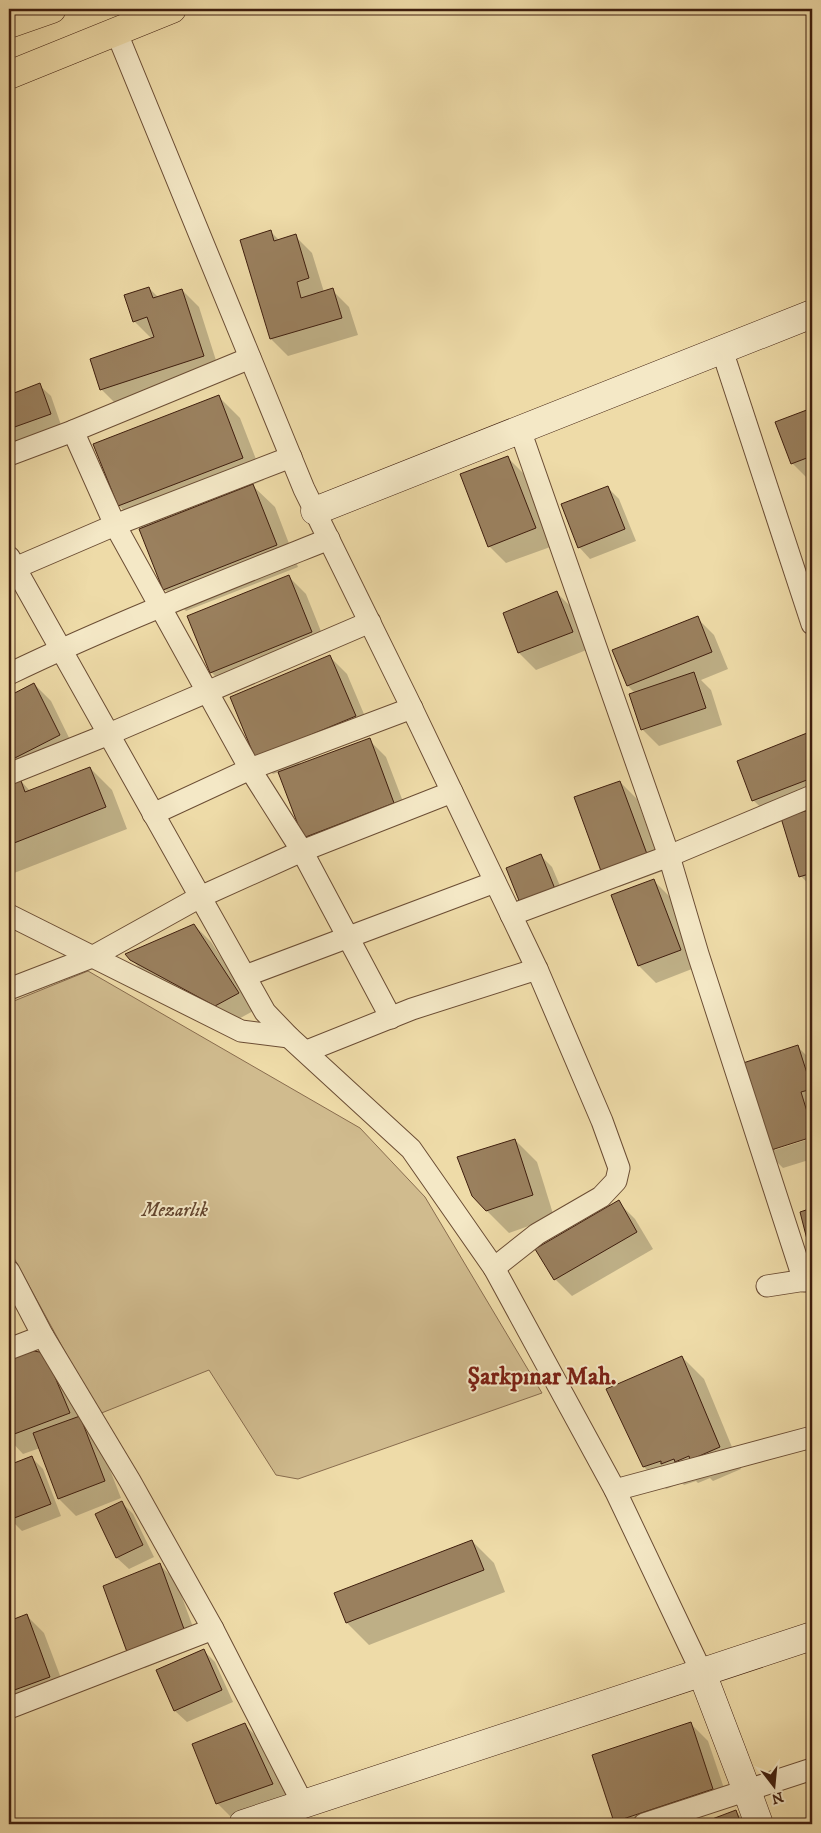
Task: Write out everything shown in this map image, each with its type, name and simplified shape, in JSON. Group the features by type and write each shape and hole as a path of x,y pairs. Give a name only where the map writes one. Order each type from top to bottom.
{"highway":[{"path":"9,24 52,9"},
{"path":"9,75 172,9"}],"street":[{"path":"116,31 314,510 537,968 602,1121 619,1168 616,1180 601,1197 537,1234 494,1268"},
{"path":"314,510 812,314"},
{"path":"722,350 812,624"},
{"path":"9,455 73,431 250,358"},
{"path":"520,430 669,856 698,954 808,1280 767,1286"},
{"path":"73,431 115,525 250,769 302,851 391,1018"},
{"path":"291,457 115,525 12,562 265,1012 289,1037 411,1149 494,1268 615,1490 702,1673 759,1824"},
{"path":"9,674 61,649 161,606 328,539"},
{"path":"9,774 109,734 370,622"},
{"path":"153,814 250,769 412,708"},
{"path":"9,989 92,957 200,897 302,851 452,792"},
{"path":"511,915 669,856 812,796"},
{"path":"245,976 495,882"},
{"path":"9,915 241,1031 289,1037"},
{"path":"307,1052 391,1018 537,968"},
{"path":"9,1271 43,1336 130,1481 213,1629 303,1804"},
{"path":"9,1349 43,1336"},
{"path":"615,1490 812,1437"},
{"path":"9,1708 213,1629"},
{"path":"243,1824 812,1636"},
{"path":"644,1824 812,1770"}],"green space":[{"name":"Mezarlık","path":"88,971 360,1128 425,1197 542,1393 298,1479 276,1475 209,1370 99,1414 9,1249 9,1003"}],"building":[{"path":"271,230 274,241 296,234 309,278 297,282 301,298 333,288 342,318 270,339 240,240"},
{"path":"149,287 153,298 182,289 204,356 100,390 90,359 154,337 147,317 133,322 124,295"},
{"path":"40,383 51,414 9,429 9,395"},
{"path":"219,395 243,458 118,506 93,444"},
{"path":"812,408 812,456 791,464 775,422"},
{"path":"508,456 536,528 488,547 460,474"},
{"path":"253,484 277,545 163,590 139,529"},
{"path":"608,486 625,529 578,548 561,504"},
{"path":"289,575 312,632 210,673 187,616"},
{"path":"557,591 573,632 518,653 503,613"},
{"path":"698,616 712,652 627,686 612,650"},
{"path":"330,655 356,716 255,758 230,697"},
{"path":"694,672 706,708 641,730 629,694"},
{"path":"34,683 60,735 9,761 9,696"},
{"path":"812,731 812,778 752,801 737,761"},
{"path":"370,738 394,803 303,838 278,772"},
{"path":"90,767 106,807 9,845 9,783 20,778 25,792"},
{"path":"620,781 647,854 601,871 574,797"},
{"path":"812,809 812,873 799,877 781,818"},
{"path":"541,854 555,889 520,903 506,868"},
{"path":"654,879 681,950 638,966 611,895"},
{"path":"194,924 239,993 215,1006 130,960 125,954"},
{"path":"798,1045 812,1089 801,1092 812,1128 812,1137 765,1152 737,1065"},
{"path":"515,1139 533,1195 486,1211 472,1196 457,1157"},
{"path":"619,1200 637,1232 554,1280 535,1249"},
{"path":"812,1208 812,1259 800,1212"},
{"path":"34,1351 45,1353 70,1413 9,1436 9,1359"},
{"path":"682,1356 720,1447 690,1460 689,1456 675,1462 674,1459 661,1464 661,1461 643,1467 606,1389"},
{"path":"80,1416 105,1481 58,1499 33,1433"},
{"path":"32,1456 51,1504 9,1520 9,1465"},
{"path":"122,1501 143,1545 116,1558 95,1514"},
{"path":"472,1540 484,1570 346,1623 334,1593"},
{"path":"160,1563 184,1629 127,1652 103,1586"},
{"path":"27,1614 50,1677 9,1692 9,1621"},
{"path":"204,1649 222,1690 174,1711 156,1670"},
{"path":"691,1722 713,1789 614,1822 592,1755"},
{"path":"245,1723 273,1784 216,1804 192,1744"},
{"path":"736,1810 741,1824 699,1824"}],"district":[{"name":"Şarkpınar Mah.","path":"542,1377"}]}
